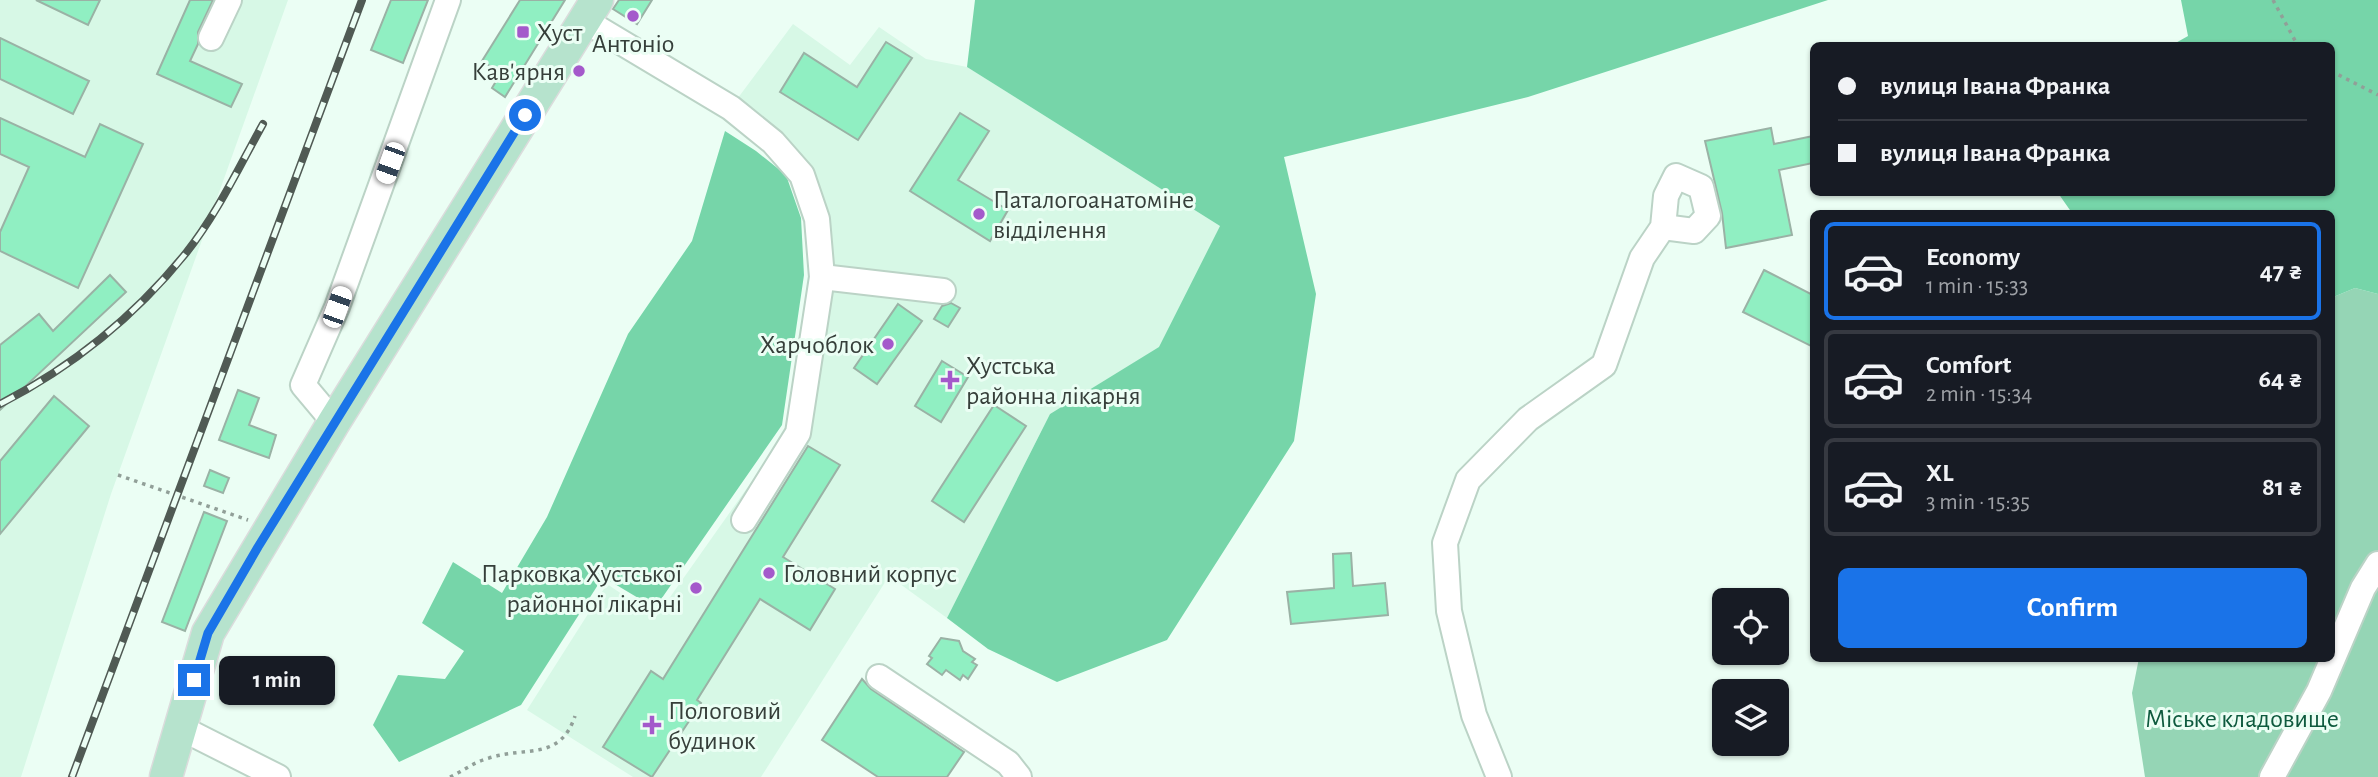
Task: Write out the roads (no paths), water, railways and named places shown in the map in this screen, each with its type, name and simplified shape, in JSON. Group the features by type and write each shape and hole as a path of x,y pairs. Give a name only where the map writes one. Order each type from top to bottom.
{"main road":[{"path":"166,777 208,633 334,422 590,10"}],"street":[{"path":"211,38 229,0"},
{"path":"334,422 303,386 337,307 448,0"},
{"path":"590,10 731,108 774,142 802,175 817,219 822,277 798,433 744,520"},
{"path":"1499,777 1474,715 1449,611 1445,543 1468,480 1528,419 1604,365 1642,258 1663,227"},
{"path":"822,277 943,291"},
{"path":"2335,654 2363,588 2378,564"},
{"path":"2272,777 2319,691 2331,662"},
{"path":"879,677 1008,763 1019,777"},
{"path":"179,727 278,777"}],"railway":[{"path":"72,777 362,0"},
{"path":"0,404 77,357 146,298 186,253 208,222 263,124"}],"place":[{"name":"Антоніо","path":"633,16"},
{"name":"Хуст","path":"523,32"},
{"name":"Кав'ярня","path":"579,71"},
{"name":"Паталогоанатоміне відділення","path":"979,214"},
{"name":"Харчоблок","path":"888,344"},
{"name":"Хустська районна лікарня","path":"950,380"},
{"name":"Головний корпус","path":"769,573"},
{"name":"Парковка Хустської районної лікарні","path":"696,588"},
{"name":"Пологовий будинок","path":"652,725"}],"park label":[{"name":"Міське кладовище","path":"2242,718"}]}
